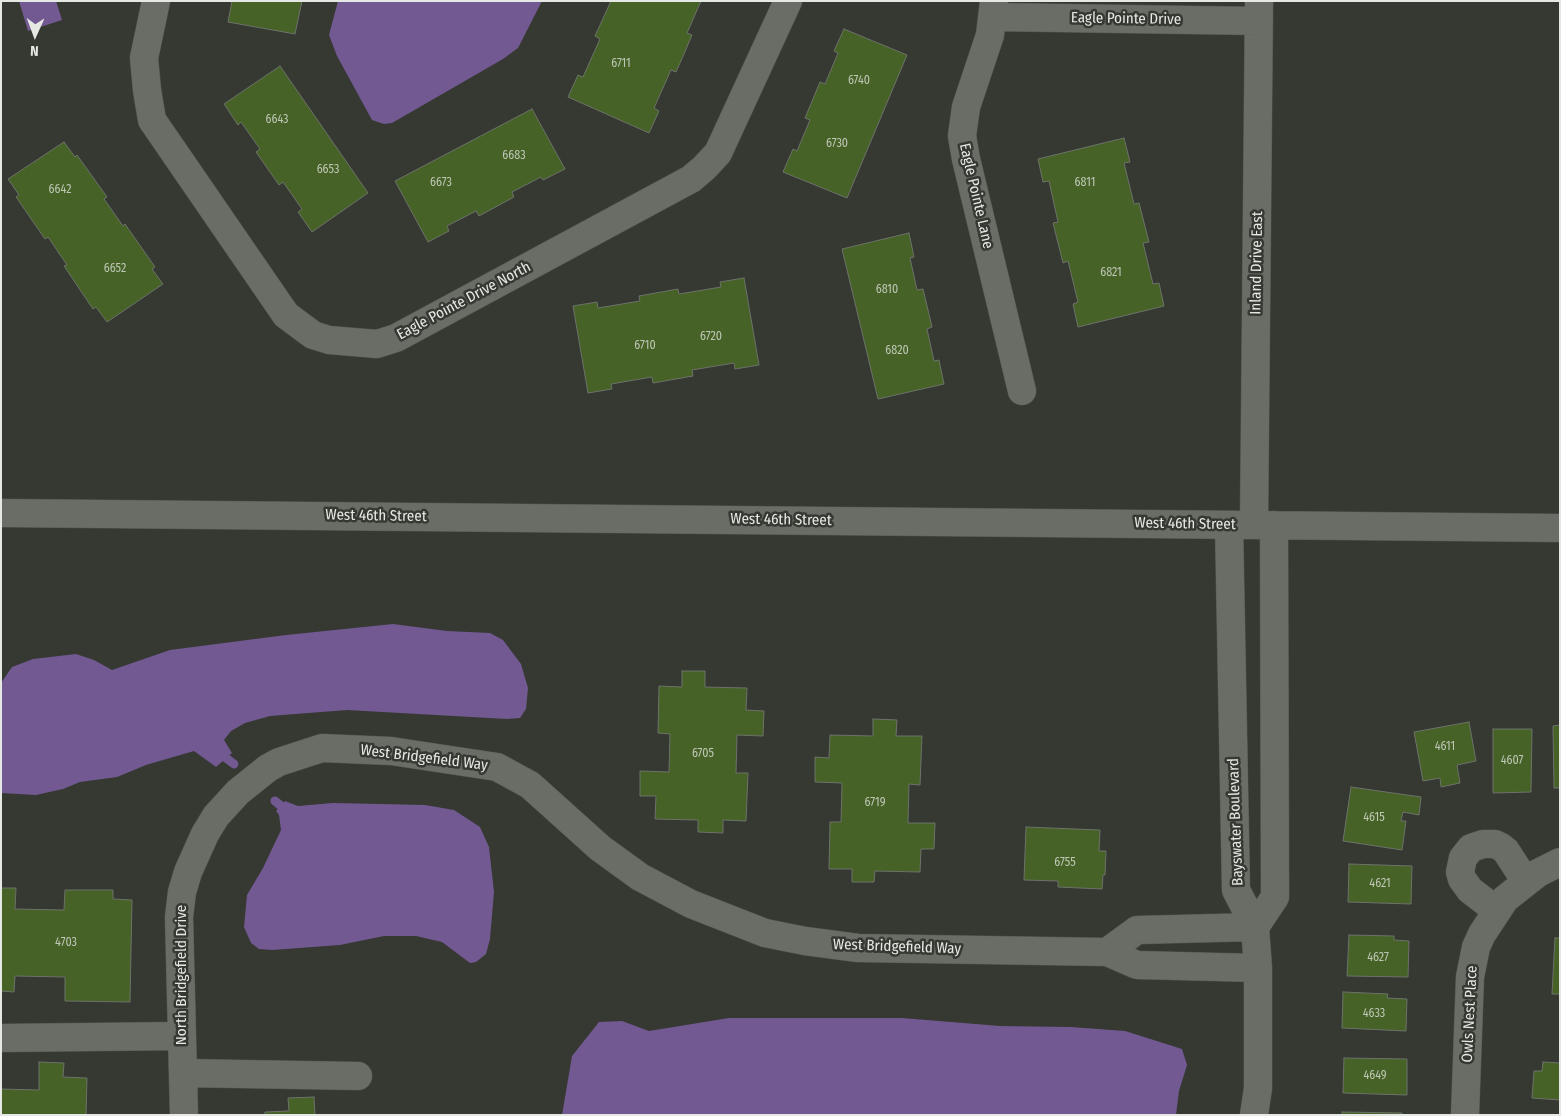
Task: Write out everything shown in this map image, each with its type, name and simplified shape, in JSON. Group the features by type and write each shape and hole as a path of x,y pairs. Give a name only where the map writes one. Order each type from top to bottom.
{"street":[{"name":"Eagle Pointe Drive North","path":"156,1 144,58 152,120 286,316 313,335 329,340 377,344 396,338 691,179 718,153 788,1"},
{"name":"Eagle Pointe Drive","path":"993,9 1259,11"},
{"name":"Eagle Pointe Lane","path":"993,9 990,35 966,107 962,136 1022,390"},
{"name":"Inland Drive East","path":"1252,525 1259,11"},
{"name":"West 46th Street","path":"1,512 1560,528"},
{"name":"Bayswater Boulevard","path":"1252,525 1236,890 1255,927 1258,968 1258,1088 1254,1115"},
{"path":"1107,952 1137,930 1255,927 1275,897 1252,525"},
{"name":"West Bridgefield Way","path":"238,792 268,768 279,762 322,748 391,751 485,764 497,767 530,784 600,848 640,878 691,904 765,933 858,948 1107,952 1137,965 1258,968"},
{"name":"North Bridgefield Drive","path":"184,1115 179,917 182,892 188,872 205,834 216,816 238,792"},
{"path":"1496,910 1470,890 1462,879 1460,872 1463,858 1471,848 1483,844 1494,844 1501,847 1506,851 1526,882"},
{"name":"Owls Nest Place","path":"1465,1115 1470,977 1476,948 1496,910 1505,899 1538,873 1560,862"},
{"path":"1,1038 181,1036"},
{"path":"183,1073 358,1076"}],"shaded area":[{"path":"19,1 56,1 62,20 28,31"},
{"path":"338,1 542,1 518,48 503,59 392,123 384,124 372,120 337,56 329,35"},
{"path":"393,624 447,631 490,633 503,640 521,664 528,688 526,709 520,718 507,719 347,710 270,716 245,723 231,731 224,740 232,753 216,767 194,751 146,765 117,777 80,782 63,789 36,795 1,793 1,683 12,667 33,659 76,654 94,660 112,670 170,650"},
{"path":"285,801 298,806 333,803 425,805 454,810 480,827 489,847 494,892 490,939 486,954 476,962 470,963 442,942 416,936 384,936 340,945 272,950 259,949 251,943 244,927 247,895 263,868 281,830 279,815 276,811"},
{"path":"729,1018 902,1018 1000,1026 1071,1027 1125,1031 1182,1049 1187,1065 1179,1091 1176,1115 562,1115 572,1056 599,1022 622,1021 649,1031"}],"building":[{"path":"232,1 302,1 295,34 228,22"},
{"path":"611,1 701,1 687,33 692,35 684,54 676,72 671,70 654,108 659,111 649,133 568,97 578,75 583,77 600,39 595,36"},
{"path":"844,29 907,55 847,198 783,172 793,149 797,151 810,120 805,118 820,82 825,84 838,53 834,51"},
{"path":"280,66 368,193 312,232 298,212 302,209 283,182 279,185 256,152 260,149 241,122 238,125 224,104"},
{"path":"532,109 565,169 543,180 541,177 512,192 514,197 479,216 476,211 447,226 449,231 428,242 395,181"},
{"path":"1124,138 1130,162 1124,163 1134,204 1139,203 1149,242 1143,243 1153,284 1159,283 1164,306 1078,327 1073,304 1078,302 1068,261 1063,263 1053,223 1058,222 1049,181 1043,182 1038,159"},
{"path":"64,142 75,157 77,155 107,197 104,199 123,226 125,224 155,267 152,269 163,284 107,322 96,307 93,309 64,266 67,265 48,237 45,239 16,197 19,195 8,179"},
{"path":"909,233 914,257 910,258 917,290 923,289 932,327 927,329 934,361 939,360 944,384 878,399 842,249"},
{"path":"744,278 759,365 735,369 734,363 692,370 693,376 653,383 652,377 611,384 612,389 588,393 573,306 597,302 598,308 640,301 639,296 678,289 679,294 721,287 720,282"},
{"path":"682,671 705,671 705,687 747,688 746,710 764,711 763,736 737,735 736,773 748,773 746,821 723,820 723,833 698,832 698,820 655,819 656,796 640,796 640,771 669,772 670,734 658,733 659,686 682,687"},
{"path":"873,719 897,720 896,736 922,736 920,785 909,784 908,823 935,823 934,849 921,849 920,872 875,871 874,882 852,882 852,869 829,869 830,822 841,822 842,783 815,782 815,757 829,758 830,735 873,736"},
{"path":"1469,722 1476,761 1457,765 1460,783 1441,787 1440,778 1423,781 1414,732"},
{"path":"1560,725 1560,788 1554,788 1553,726"},
{"path":"1493,729 1532,729 1531,792 1493,793"},
{"path":"1351,787 1421,797 1419,815 1403,812 1401,821 1406,821 1402,850 1343,841"},
{"path":"1026,827 1100,830 1099,851 1106,851 1105,875 1103,875 1102,889 1058,887 1058,881 1024,880"},
{"path":"1349,864 1412,866 1411,904 1348,902"},
{"path":"1,888 16,888 15,909 64,910 65,890 113,890 113,899 132,900 130,1002 65,1001 65,977 15,976 14,992 1,991"},
{"path":"1349,935 1394,936 1394,940 1409,941 1408,977 1347,976"},
{"path":"1555,938 1560,938 1560,994 1552,994"},
{"path":"1343,992 1388,994 1387,998 1407,999 1406,1031 1342,1028"},
{"path":"1344,1058 1407,1059 1407,1095 1343,1093"},
{"path":"39,1062 64,1063 63,1077 87,1078 86,1115 1,1115 1,1089 39,1090"},
{"path":"1543,1062 1560,1063 1560,1100 1532,1098 1534,1071 1542,1071"},
{"path":"314,1097 315,1115 265,1115 265,1112 289,1111 288,1098"},
{"path":"1342,1112 1402,1113 1402,1115 1342,1115"}],"waterway":[{"path":"226,758 234,764"},
{"path":"275,801 281,806"}]}
